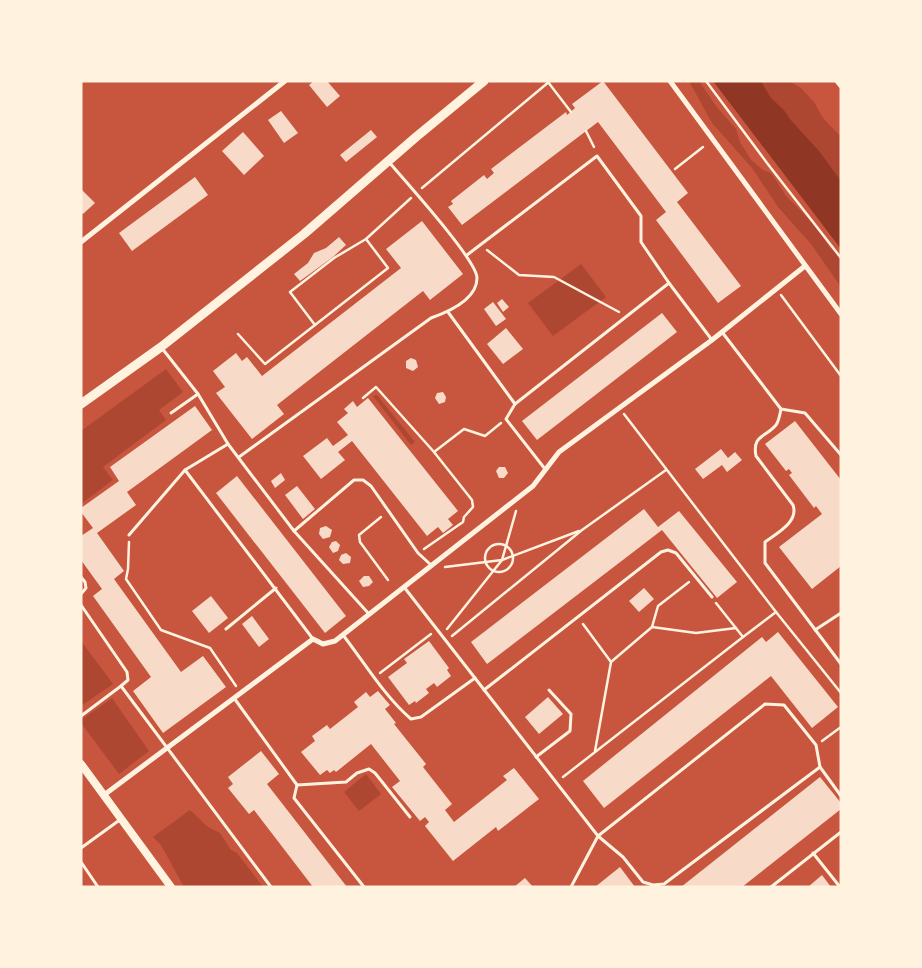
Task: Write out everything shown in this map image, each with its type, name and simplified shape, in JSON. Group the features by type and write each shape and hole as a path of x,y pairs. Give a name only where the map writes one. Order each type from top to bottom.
{"main road":[{"path":"81,404 161,347 304,234 484,81"}],"street":[{"path":"81,242 285,81"},
{"path":"670,81 841,314"},
{"path":"837,81 841,86"},
{"path":"104,795 313,639 323,644 335,641 343,635 533,486 559,452 712,340 805,266"},
{"path":"81,764 171,887"}],"lane":[{"path":"467,255 597,156 641,216 641,242 712,340"},
{"path":"239,457 431,318 448,312 471,294 476,285 477,275 467,255 389,162"},
{"path":"545,469 506,420 515,404 669,283"},
{"path":"448,312 515,404"},
{"path":"722,332 781,409 804,413 841,456"},
{"path":"161,347 198,394 228,444 294,531 369,614"},
{"path":"171,412 198,394"},
{"path":"781,409 776,424 757,440 754,448 756,456 794,505 795,511 792,521 765,542 765,563 841,664"},
{"path":"129,535 185,470 228,444"},
{"path":"185,470 313,639"},
{"path":"294,531 354,480 363,480 371,486 418,552 431,565"},
{"path":"484,690 661,552 668,550 676,553 712,598"},
{"path":"81,577 85,582 86,588 81,594"},
{"path":"404,587 598,836 623,857 643,882 653,885 664,884 820,767"},
{"path":"226,629 276,588"},
{"path":"81,605 128,672 128,680 81,716"},
{"path":"815,630 841,613"},
{"path":"343,635 403,712 411,719 421,718 475,678"},
{"path":"121,686 271,887"},
{"path":"536,757 570,731 571,714 549,690"},
{"path":"234,698 297,785 294,798 364,887"},
{"path":"571,887 598,836 765,704 784,704 816,745 820,767 841,796"},
{"path":"297,785 346,782 358,773 369,769 375,773 410,818"},
{"path":"81,848 122,819"},
{"path":"771,887 841,832"},
{"path":"813,853 840,887"},
{"path":"81,862 98,887"}],"path":[{"path":"706,81 766,163 841,258"},
{"path":"548,82 571,112"},
{"path":"586,131 597,156"},
{"path":"675,169 704,147"},
{"path":"238,334 265,364 388,268 366,238"},
{"path":"480,244 519,275 554,277 626,316"},
{"path":"776,288 841,376"},
{"path":"290,292 315,325"},
{"path":"363,398 376,386 434,452 472,500 473,507 464,517 463,522 418,552"},
{"path":"618,407 841,693"},
{"path":"434,452 464,429 485,436 506,420"},
{"path":"446,641 582,530 666,470"},
{"path":"441,636 502,560 520,497"},
{"path":"388,580 360,542 359,535 389,511"},
{"path":"424,570 502,560 582,530"},
{"path":"129,535 126,578 161,630 210,648 241,693"},
{"path":"499,544 507,546 513,556 510,568 505,572 493,571 485,562 485,554 490,547 499,544"},
{"path":"595,752 610,662 652,627 658,606 695,577"},
{"path":"712,598 743,637"},
{"path":"556,782 776,612"},
{"path":"577,617 610,662"},
{"path":"652,627 696,633 736,628"},
{"path":"375,677 436,630"},
{"path":"816,745 841,727"}],"shaded area":[{"path":"689,81 699,81 716,106 736,129 740,142 751,160 763,170 771,173 786,196 814,224 830,248 840,257 841,287 811,244 778,207 752,168 712,123"},
{"path":"713,81 761,81 771,98 784,110 820,152 841,181 841,249"},
{"path":"761,81 789,81 801,88 814,102 823,118 841,137 841,181 820,152 784,110 771,98"},
{"path":"581,264 606,297 553,336 528,303"},
{"path":"166,369 183,392 159,410 166,420 103,467 113,480 81,504 81,431"},
{"path":"377,395 415,442 411,445 373,396"},
{"path":"81,641 113,684 81,706"},
{"path":"112,698 149,751 119,774 81,723 81,720"},
{"path":"366,774 381,794 359,811 344,792"},
{"path":"190,810 208,827 220,833 231,850 237,853 263,887 184,887 161,845 153,837"}],"building":[{"path":"314,81 327,81 340,96 327,107 309,85"},
{"path":"603,81 688,193 677,202 741,286 718,303 656,220 666,212 598,122 462,225 448,207 453,204 451,201 484,175 487,179 494,173 491,169 566,112 567,115 575,108 572,104"},
{"path":"281,111 298,133 284,143 268,120"},
{"path":"371,130 377,137 346,162 340,155"},
{"path":"243,132 264,156 244,175 222,151"},
{"path":"195,177 208,195 132,251 119,233"},
{"path":"81,189 95,203 83,214 81,212"},
{"path":"422,221 463,274 430,300 423,291 277,405 284,414 252,439 216,393 225,387 213,371 236,353 242,361 247,357 262,376 401,268 386,249"},
{"path":"339,237 346,245 300,281 294,274 308,263 314,253 326,248"},
{"path":"502,299 509,307 503,312 497,303"},
{"path":"493,302 506,319 496,326 484,309"},
{"path":"662,313 677,332 537,440 522,421"},
{"path":"506,328 523,349 503,364 487,344"},
{"path":"411,358 416,360 418,367 413,371 406,368 406,361"},
{"path":"443,392 446,397 445,402 439,404 435,398 437,393"},
{"path":"368,398 458,511 448,519 453,525 443,533 438,527 427,536 352,441 338,452 345,460 321,479 303,456 327,438 333,446 348,435 337,422 348,413 344,409 353,401 357,407"},
{"path":"195,406 212,430 127,492 136,505 97,533 124,571 114,579 181,672 203,656 226,687 163,733 133,691 151,677 93,596 102,589 81,560 81,536 93,528 81,512 81,508 119,481 110,467"},
{"path":"795,421 841,480 841,566 812,589 779,547 822,514 816,506 814,508 789,475 792,473 789,469 786,471 765,444"},
{"path":"721,449 728,458 735,452 742,460 727,472 722,465 703,479 695,469"},
{"path":"499,467 505,467 508,473 504,478 499,478 496,471"},
{"path":"281,473 285,480 275,488 271,481"},
{"path":"237,476 346,616 325,633 216,493"},
{"path":"297,486 315,509 303,519 285,495"},
{"path":"644,509 658,527 679,511 737,582 717,598 662,530 487,664 471,642"},
{"path":"326,526 332,530 330,537 323,539 319,534 320,528"},
{"path":"336,541 340,545 338,551 333,553 329,547 332,542"},
{"path":"346,553 351,557 350,563 343,564 339,560 341,555"},
{"path":"364,576 369,576 373,582 369,586 363,587 359,581"},
{"path":"644,588 654,599 639,612 629,601"},
{"path":"211,596 228,618 209,633 192,611"},
{"path":"252,616 269,639 259,647 242,624"},
{"path":"778,632 838,707 812,728 771,676 604,808 583,781 762,637 766,642"},
{"path":"429,641 449,668 447,670 451,676 437,687 434,683 426,689 429,693 416,703 415,701 409,705 388,677 407,663 404,659"},
{"path":"378,691 390,705 385,709 396,723 394,724 426,764 423,767 452,804 445,810 454,822 507,780 503,776 514,768 539,799 498,831 496,827 453,861 425,826 429,822 425,817 420,821 392,787 400,781 371,744 336,772 334,770 330,773 327,770 320,775 301,752 315,741 312,736 327,725 330,729 358,707 354,702 366,692 370,697"},
{"path":"548,697 563,714 539,734 525,717"},
{"path":"261,751 279,774 267,784 347,887 313,887 254,810 249,814 228,788 233,784 228,777"},
{"path":"820,777 841,803 841,809 742,887 681,887"},
{"path":"620,867 635,887 595,887"},
{"path":"822,875 831,887 808,887"},
{"path":"525,878 533,887 514,887"}]}
